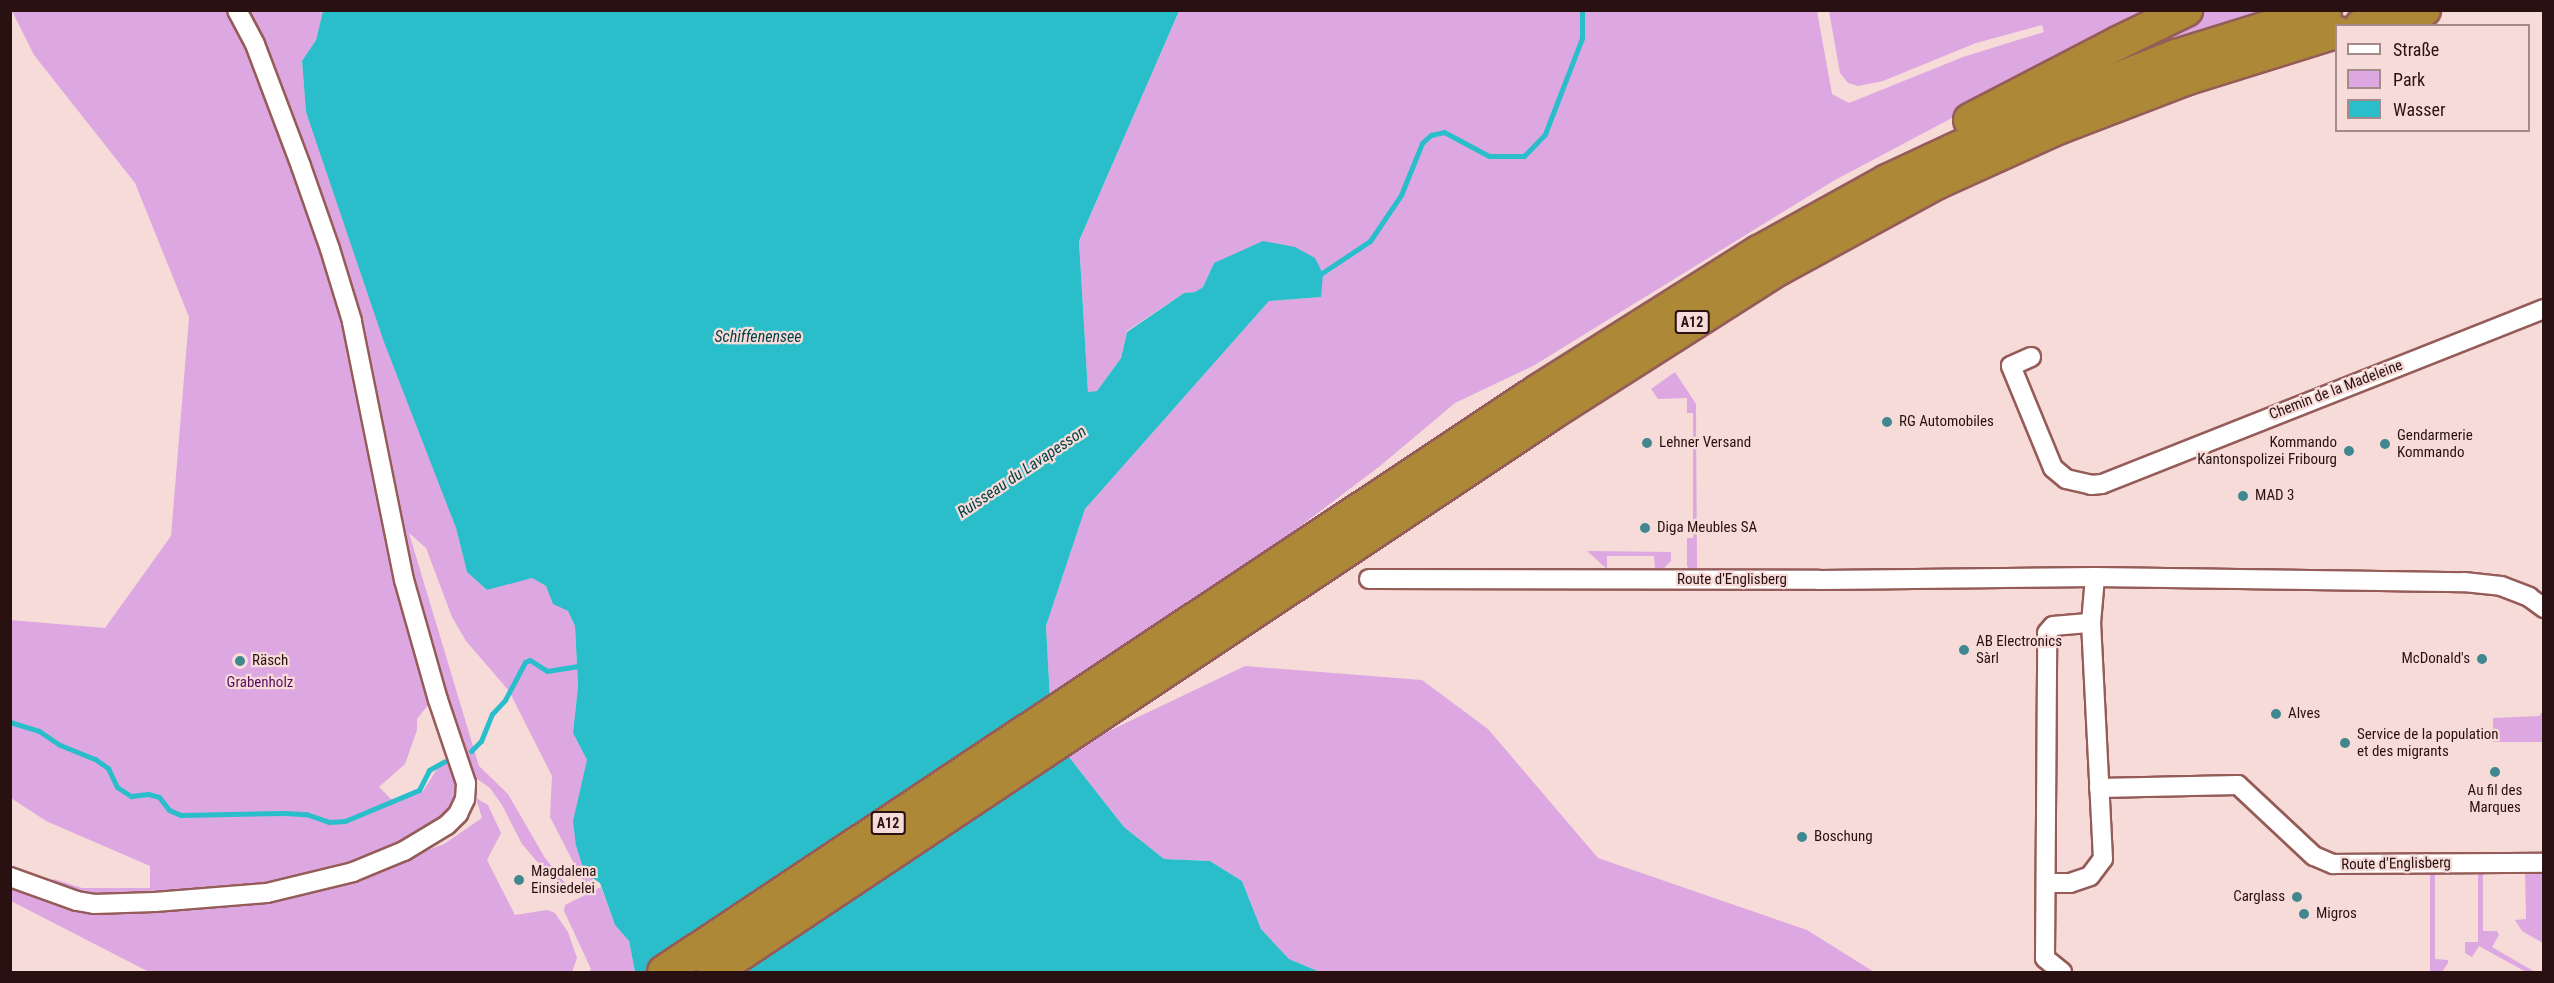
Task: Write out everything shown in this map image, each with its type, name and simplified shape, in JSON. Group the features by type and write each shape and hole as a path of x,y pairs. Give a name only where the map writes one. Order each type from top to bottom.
{"highway":[{"path":"1759,252 1926,143 2186,10"},
{"name":"A12","path":"713,972 1613,342 1759,252 1887,181 2050,105 2176,56 2325,10"},
{"path":"2369,24 2424,10"},
{"name":"A12","path":"664,972 1705,313 1846,230 1978,163 2101,110 2228,64 2335,33"}],"street":[{"path":"10,878 77,901 94,904 155,902 267,893 353,872 404,851 447,825 458,814 465,799 466,783 438,700 404,580 352,321 301,166 255,44 237,10"},
{"name":"Chemin de la Madeleine","path":"2031,357 2011,366 2053,468 2066,479 2091,485 2102,484 2544,309"},
{"path":"2047,883 2070,883 2090,876 2103,859 2091,623 2095,577"},
{"name":"Route d'Englisberg","path":"1369,579 1824,580 2095,577 2464,582 2501,586 2529,597 2544,608"},
{"path":"2062,972 2045,958 2047,633 2053,626 2091,623"},
{"name":"Route d'Englisberg","path":"2099,788 2238,785 2314,856 2333,864 2544,863"}],"green space":[{"name":"Grabenholz","path":"12,11 229,11 249,44 324,250 348,340 432,700 417,719 417,730 405,764 379,787 391,799 404,799 423,791 439,766 451,760 457,779 456,800 448,813 402,846 350,866 264,887 154,898 79,895 50,887 54,879 82,888 150,888 150,866 46,821 11,798 10,620 105,628 171,536 189,317 135,183 34,55"},
{"path":"244,11 323,11 316,40 302,61 306,112 456,528 467,572 487,590 531,577 546,586 553,603 568,611 575,626 578,686 573,733 587,760 576,846 585,872 594,879 584,883 550,817 552,776 509,691 466,641 452,617 426,548 409,533 479,766 508,794 545,858 570,889 546,872 522,844 502,805 490,788 473,776 465,761 412,586 366,352"},
{"path":"1179,11 1817,11 1832,94 1849,103 1963,57 2044,32 2042,25 1976,43 1883,81 1858,86 1848,83 1840,73 1829,11 2272,11 2184,37 2052,65 1835,180 1533,366 1455,403 1380,466 1237,574 1050,700 1046,626 1085,509 1269,301 1321,297 1214,263 1203,287 1195,292 1184,293 1127,331 1121,358 1097,391 1088,392 1079,241"},
{"path":"1675,372 1696,404 1697,571 1691,571 1687,566 1687,538 1693,538 1693,413 1687,413 1687,398 1658,399 1651,389"},
{"path":"1587,551 1671,552 1671,561 1664,568 1655,568 1654,556 1607,556 1607,569"},
{"path":"1245,666 1422,680 1488,729 1598,858 1807,930 1874,972 1320,972 1289,959 1261,929 1242,881 1210,861 1164,859 1124,827 1065,752"},
{"path":"2543,711 2543,742 2493,742 2493,718 2539,716"},
{"path":"476,798 488,805 501,833 487,860 515,915 547,910 555,913 568,932 577,958 572,972 149,972 11,901 10,884 55,899 68,909 89,914 104,909 347,881 444,844 482,818"},
{"path":"2515,870 2543,870 2543,943 2522,931 2515,920 2526,919 2525,873 2513,873"},
{"path":"2450,871 2450,874 2435,874 2435,959 2448,960 2448,963 2442,972 2418,972 2430,971 2430,875 2415,872"},
{"path":"2463,871 2498,871 2498,873 2483,874 2483,931 2497,931 2499,935 2492,947 2535,972 2526,972 2479,946 2472,957 2465,953 2465,942 2478,942 2478,874 2463,874"},
{"path":"601,887 615,925 629,941 635,972 588,972 591,969 564,911 565,905"}],"water":[{"name":"Schiffenensee","path":"323,11 1179,11 1079,241 1088,392 1097,391 1121,358 1127,332 1184,293 1195,292 1203,287 1214,263 1263,241 1295,247 1315,258 1323,274 1321,297 1269,301 1085,509 1046,626 1050,700 1065,752 1124,827 1164,859 1210,861 1242,881 1261,929 1289,959 1320,972 635,972 629,941 615,925 600,883 585,873 576,846 573,821 587,760 573,733 578,686 575,626 568,611 553,604 546,586 532,578 487,590 467,572 456,528 384,342 306,112 302,61 316,40"}],"waterway":[{"name":"Ruisseau du Lavapesson","path":"1316,277 1370,241 1401,195 1422,143 1431,135 1444,132 1489,156 1524,156 1545,134 1582,38 1582,10"},
{"path":"471,751 481,741 492,714 505,700 525,662 530,660 547,671 577,666"},
{"path":"10,722 39,731 60,745 95,759 108,768 117,787 131,796 148,794 159,797 169,810 181,815 284,813 306,814 329,822 345,821 419,790 429,770 445,761"}],"place":[{"name":"RG Automobiles","path":"1887,422"},
{"name":"Lehner Versand","path":"1647,443"},
{"name":"Gendarmerie Kommando","path":"2385,444"},
{"name":"Kommando Kantonspolizei Fribourg","path":"2349,451"},
{"name":"MAD 3","path":"2243,496"},
{"name":"Diga Meubles SA","path":"1645,528"},
{"name":"AB Electronics Sàrl","path":"1964,650"},
{"name":"McDonald's","path":"2482,659"},
{"name":"Räsch","path":"240,661"},
{"name":"Alves","path":"2276,714"},
{"name":"Service de la population et des migrants","path":"2345,743"},
{"name":"Au fil des Marques","path":"2495,772"},
{"name":"Boschung","path":"1802,837"},
{"name":"Magdalena Einsiedelei","path":"519,880"},
{"name":"Carglass","path":"2297,897"},
{"name":"Migros","path":"2304,914"}]}
